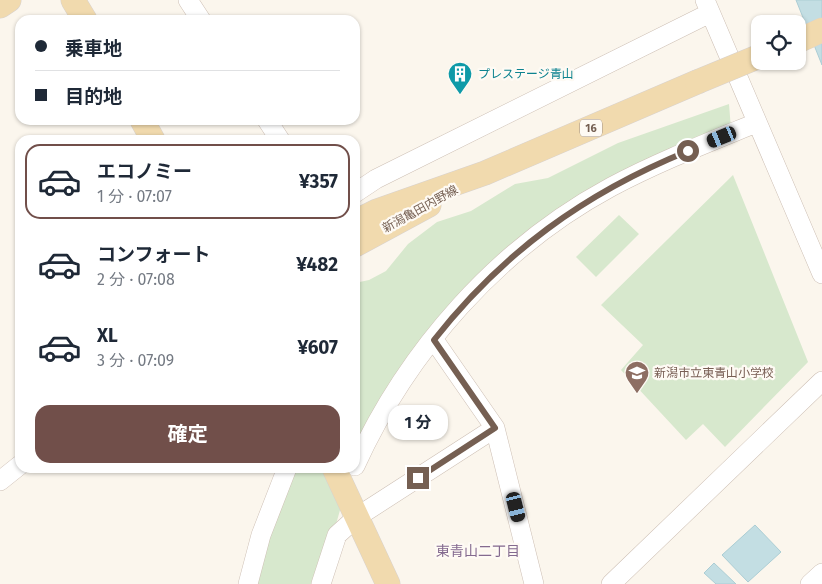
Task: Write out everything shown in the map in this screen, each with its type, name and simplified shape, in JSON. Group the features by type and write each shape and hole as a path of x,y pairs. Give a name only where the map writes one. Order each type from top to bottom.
{"main road":[{"path":"0,6 9,0"},
{"path":"60,0 68,15"},
{"path":"74,0 82,15"},
{"path":"806,37 822,30"},
{"name":"新潟亀田内野線","path":"360,220 377,211 485,173 751,60"},
{"name":"新潟亀田内野線","path":"360,242 485,173"},
{"path":"360,260 383,246 429,205"},
{"path":"336,473 388,584"}],"street":[{"path":"188,0 198,15"},
{"path":"360,190 376,179 708,7 822,274"},
{"path":"360,457 380,415 402,378 459,307 494,272 531,240 568,212 654,165 756,122"},
{"path":"434,340 495,428 501,441 534,584"},
{"path":"611,584 822,381"},
{"path":"321,584 337,536 357,518 495,428"},
{"path":"0,481 15,469"},
{"path":"248,584 261,535 285,473"},
{"path":"344,491 352,473"},
{"path":"810,584 822,573"}],"green space":[{"path":"729,104 731,129 652,163 493,270 360,448 360,282 369,280 386,271 408,244 437,222 471,211 515,184 548,178 618,143"},
{"path":"733,175 808,362 725,447 703,424 686,440 621,370 643,345 601,305"},
{"path":"619,215 639,234 596,277 576,257"},
{"path":"290,473 351,473 319,584 255,584"}],"water":[{"path":"796,0 822,0 822,65 806,25 806,15 802,15"},
{"path":"755,525 781,552 748,582 722,555"},
{"path":"714,563 736,584 716,584 704,573"}],"place":[{"name":"プレステージ青山","path":"460,95"},
{"name":"新潟市立東青山小学校","path":"637,394"}],"district":[{"name":"東青山二丁目","path":"478,551"}],"route":[{"path":"418,478 495,428 434,340 459,307 494,272 531,240 568,212 639,172 688,151"}]}
